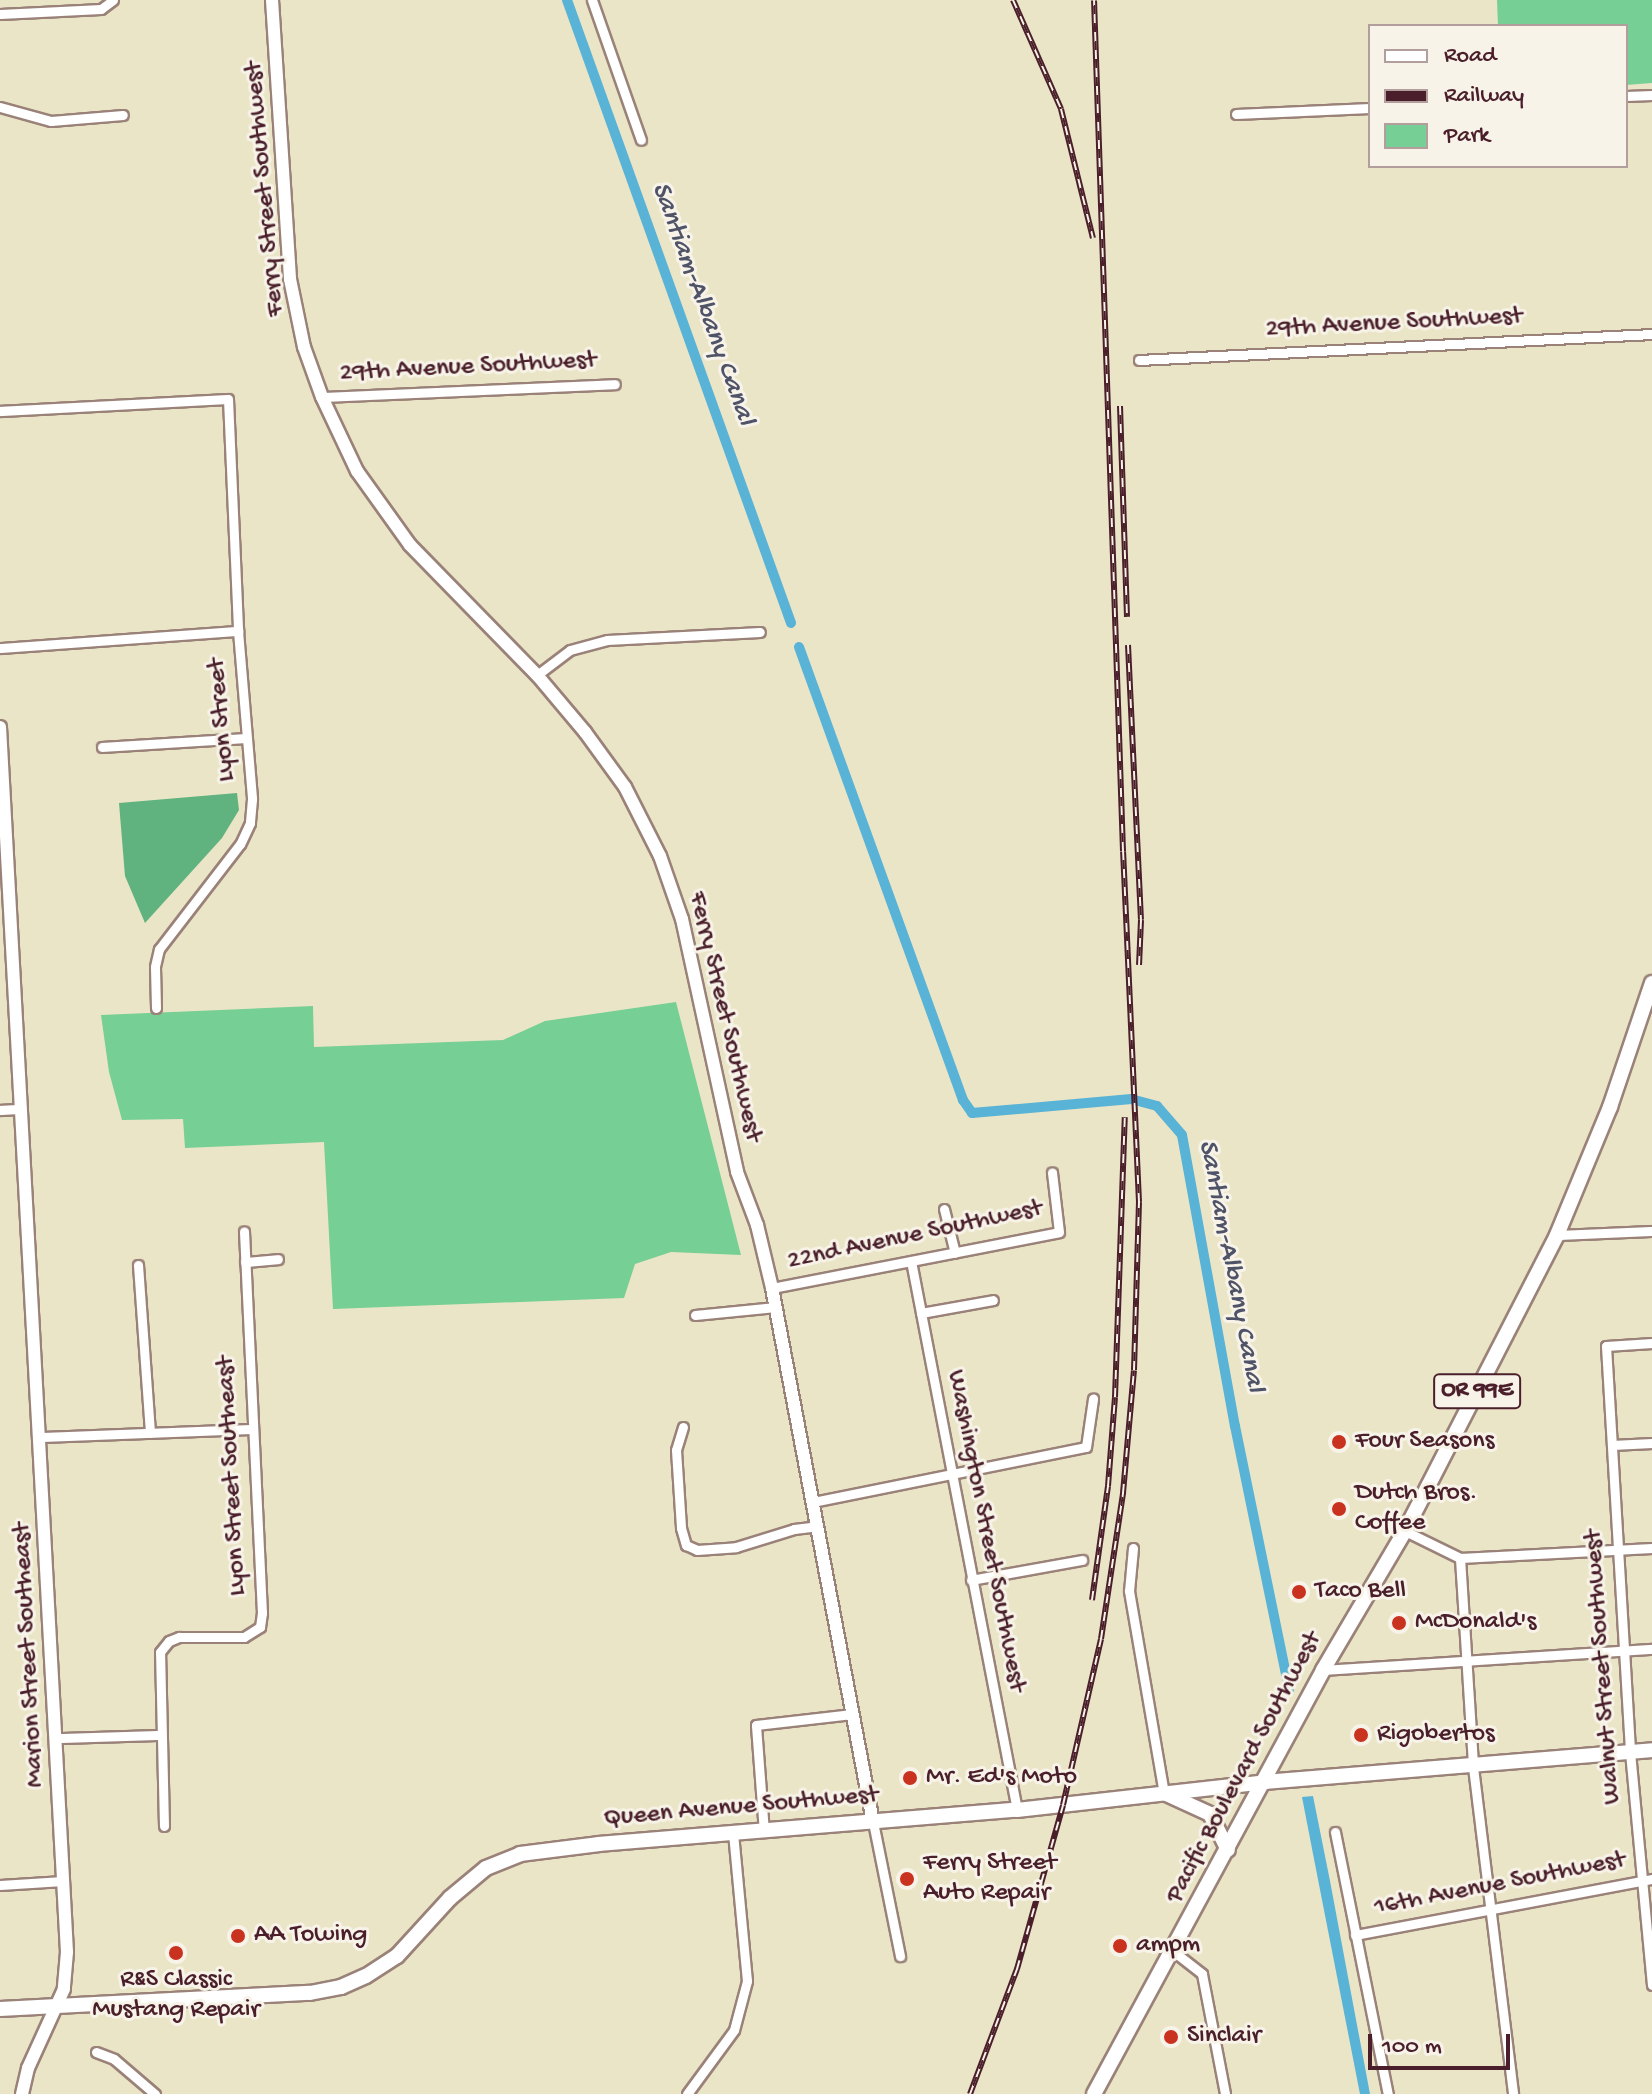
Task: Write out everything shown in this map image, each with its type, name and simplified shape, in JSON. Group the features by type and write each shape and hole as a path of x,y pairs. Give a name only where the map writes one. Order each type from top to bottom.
{"main road":[{"name":"Pacific Boulevard Southwest","path":"1094,2094 1323,1670 1405,1531 1557,1235 1610,1107 1652,983"},
{"name":"Queen Avenue Southwest","path":"0,2009 310,1993 366,1976 397,1956 450,1898 486,1868 520,1854 599,1844 1017,1810 1265,1782 1652,1750"},
{"path":"1164,1793 1210,1814 1228,1850"}],"street":[{"name":"Ferry Street Southwest","path":"272,0 290,279 304,347 322,397 357,471 410,545 537,675 585,732 625,787 660,856 682,919 737,1172 757,1225 776,1307 900,1956"},
{"path":"592,0 641,140"},
{"path":"0,14 101,9 112,1"},
{"path":"1628,96 1652,95"},
{"path":"0,107 51,121 123,115"},
{"path":"1236,114 1368,108"},
{"name":"29th Avenue Southwest","path":"1139,360 1652,334"},
{"name":"29th Avenue Southwest","path":"322,397 615,384"},
{"name":"Lyon Street","path":"0,411 228,399 238,631 252,799 250,823 234,853 159,949 155,967 156,1008"},
{"path":"0,648 238,631"},
{"path":"537,675 570,650 607,640 760,632"},
{"name":"Marion Street Southeast","path":"0,727 5,910 58,1738 67,1966 58,2007 28,2068 22,2094"},
{"path":"102,747 246,738"},
{"path":"0,1110 18,1109"},
{"name":"22nd Avenue Southwest","path":"772,1288 1059,1232 1052,1172"},
{"path":"944,1209 955,1253"},
{"name":"Lyon Street Southeast","path":"164,1826 160,1652 169,1641 179,1637 244,1637 260,1627 262,1613 244,1231"},
{"path":"1557,1235 1652,1231"},
{"path":"245,1262 278,1259"},
{"name":"Washington Street Southwest","path":"911,1261 1017,1810"},
{"path":"138,1265 150,1433"},
{"path":"921,1313 993,1300"},
{"name":"22nd Avenue Southwest","path":"695,1315 776,1307"},
{"name":"Walnut Street Southwest","path":"1652,1343 1606,1346 1630,1752 1647,1880 1652,1985"},
{"path":"813,1502 1086,1447 1093,1399"},
{"path":"683,1427 676,1450 681,1528 686,1545 697,1550 736,1547 794,1529 817,1526"},
{"path":"40,1437 253,1429"},
{"path":"1612,1445 1652,1443"},
{"path":"1405,1531 1460,1558 1652,1548"},
{"path":"1133,1548 1129,1591 1164,1793"},
{"path":"1460,1558 1473,1767 1513,2094"},
{"path":"971,1580 1082,1560"},
{"path":"1323,1670 1652,1649"},
{"path":"764,1832 756,1725 852,1714"},
{"path":"58,1738 161,1735"},
{"path":"1335,1832 1388,2094"},
{"path":"687,2094 734,2030 747,1981 733,1834"},
{"name":"16th Avenue Southwest","path":"1355,1935 1647,1880"},
{"path":"0,1885 63,1881"},
{"path":"1173,1951 1202,1974 1225,2094"},
{"path":"96,2052 114,2059 155,2094"}],"green space":[{"path":"1497,0 1652,0 1652,83 1628,85 1628,24 1498,24"},
{"path":"237,793 239,810 222,838 145,923 125,876 119,803"},
{"path":"676,1002 741,1255 671,1252 635,1264 624,1298 333,1309 324,1142 185,1148 183,1119 122,1120 109,1072 101,1015 313,1006 314,1047 503,1040 545,1021"}],"water":[{"path":"1313,1796 1370,2094 1360,2094 1302,1797"}],"waterway":[{"name":"Santiam-Albany Canal","path":"567,0 791,623"},
{"name":"Santiam-Albany Canal","path":"799,647 963,1100 972,1113 1131,1099 1157,1106 1182,1135 1235,1426 1289,1690"}],"railway":[{"path":"1013,0 1061,109 1093,238"},
{"path":"970,2094 1017,1969 1063,1805 1101,1639 1123,1493 1134,1370 1139,1202 1123,851 1094,0"},
{"path":"1120,406 1127,617"},
{"path":"1128,645 1141,920 1139,965"},
{"path":"1092,1600 1108,1486 1115,1397 1125,1117"}],"place":[{"name":"Four Seasons","path":"1339,1442"},
{"name":"Dutch Bros. Coffee","path":"1339,1509"},
{"name":"Taco Bell","path":"1299,1592"},
{"name":"McDonald's","path":"1399,1623"},
{"name":"Rigobertos","path":"1361,1735"},
{"name":"Mr. Ed's Moto","path":"910,1778"},
{"name":"Ferry Street Auto Repair","path":"907,1879"},
{"name":"AA Towing","path":"238,1936"},
{"name":"ampm","path":"1120,1946"},
{"name":"R&S Classic Mustang Repair","path":"176,1953"},
{"name":"Sinclair","path":"1171,2037"}]}
